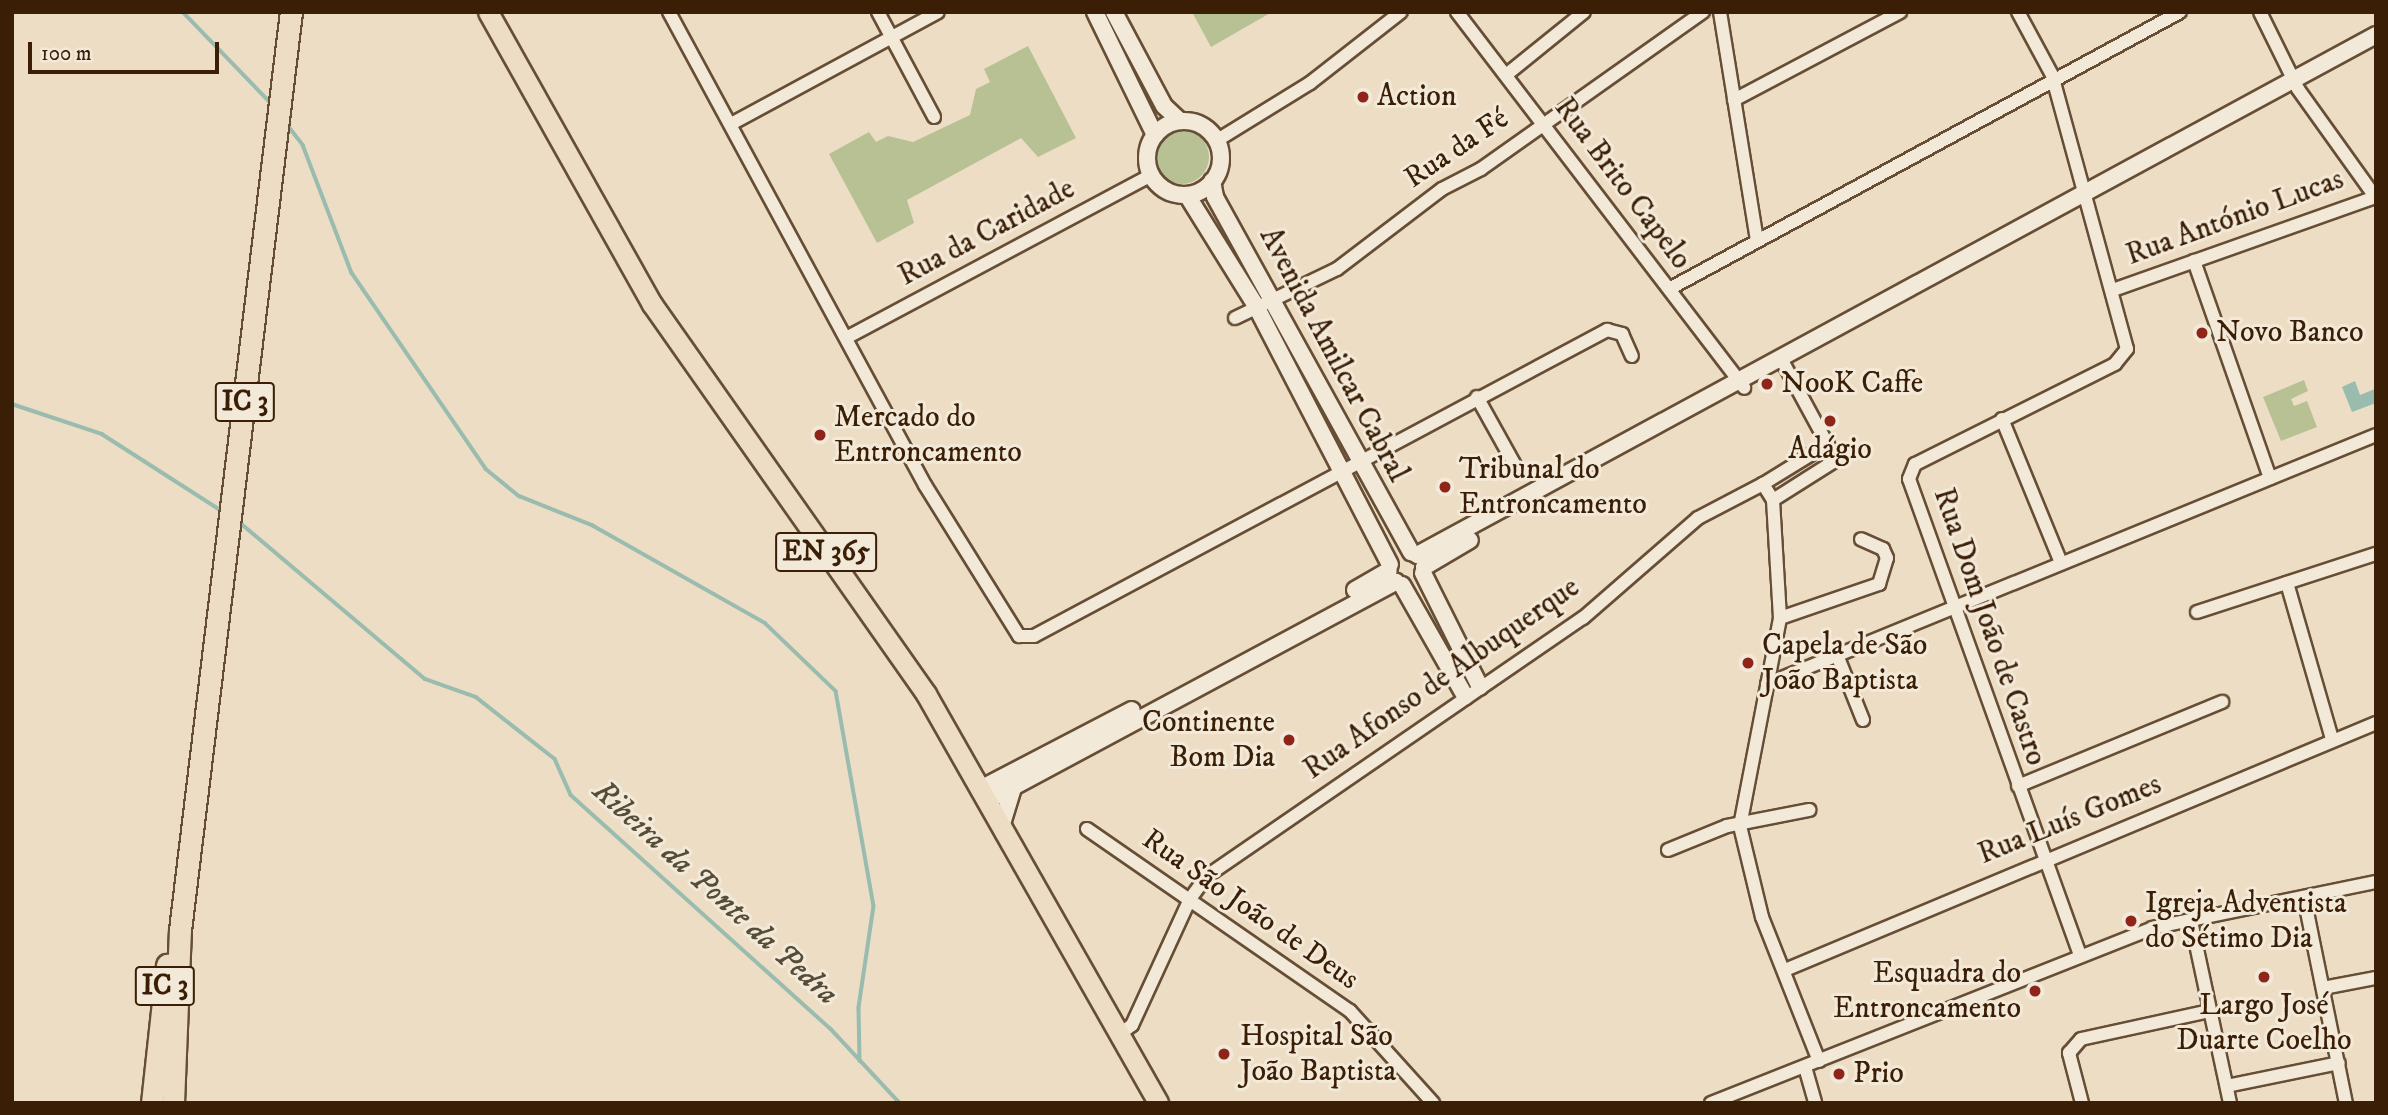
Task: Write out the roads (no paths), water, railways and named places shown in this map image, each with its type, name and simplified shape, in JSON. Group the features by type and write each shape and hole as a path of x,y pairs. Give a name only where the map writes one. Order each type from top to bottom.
{"highway":[{"name":"IC 3","path":"173,1103 180,930 199,792 291,12"},
{"name":"IC 3","path":"160,1103 158,1045 167,963 180,930"},
{"path":"177,1014 184,1103"},
{"path":"152,1103 158,1045"}],"main road":[{"name":"EN 365","path":"488,12 652,304 926,694 1159,1101"}],"street":[{"path":"669,12 848,337 925,485 1009,628 1019,636 1034,636 1477,397 1607,330 1622,334 1632,356"},
{"path":"878,12 934,117"},
{"path":"731,124 938,12"},
{"path":"1095,12 1155,135"},
{"path":"1114,12 1164,106 1180,121 1201,125 1216,141 1220,161 1212,181 1187,195 1166,190 1151,175 1147,154 1155,135 1180,121"},
{"path":"1216,141 1310,83 1401,12"},
{"name":"Rua Brito Capelo","path":"1457,12 1742,384"},
{"path":"1506,75 1584,12"},
{"name":"Rua da Fé","path":"1235,318 1273,297 1337,269 1703,12"},
{"path":"1720,12 1757,242"},
{"path":"1734,100 1900,12"},
{"path":"2018,12 2053,81 2113,290"},
{"path":"1669,289 2180,12"},
{"path":"2260,12 2296,84 2375,197"},
{"path":"983,795 1419,562 1783,361 2296,84 2376,35"},
{"path":"2296,84 2376,47"},
{"name":"Rua da Caridade","path":"848,337 1151,175"},
{"name":"Avenida Amilcar Cabral","path":"1212,181 1215,197 1273,297 1358,461 1419,562 1480,687"},
{"name":"Avenida Amilcar Cabral","path":"1187,195 1256,306 1343,470 1394,575 1465,696"},
{"name":"Rua António Lucas","path":"2113,290 2375,197"},
{"path":"2194,261 2245,400 2270,478"},
{"name":"Rua Dom João de Castro","path":"2080,955 1909,474 1915,464 2125,354 2113,290"},
{"path":"1773,500 1836,460 1783,361"},
{"path":"1477,397 1516,467"},
{"path":"2002,419 2061,563"},
{"path":"1767,684 2376,435"},
{"name":"Rua Afonso de Albuquerque","path":"1120,1034 1132,1025 1190,899 1207,876 1465,696 1583,618 1698,518 1763,484 1828,444"},
{"path":"1763,484 1773,500 1780,618 1740,826 1762,917 1786,970 1819,1061"},
{"path":"1780,618 1867,593 1879,584 1887,558 1883,549 1861,540"},
{"path":"2197,612 2376,554"},
{"path":"1394,575 1419,562"},
{"path":"2287,583 2332,739"},
{"path":"1837,656 1863,720"},
{"path":"2018,786 2222,702"},
{"name":"Rua Luís Gomes","path":"1786,970 2044,858 2376,723"},
{"path":"963,760 1009,783"},
{"path":"1002,824 1009,783"},
{"path":"1668,850 1740,826 1809,810"},
{"name":"Rua São João de Deus","path":"1087,829 1350,1011 1433,1103"},
{"path":"1711,1103 2080,955 2191,921 2376,882"},
{"path":"2304,897 2346,1103"},
{"path":"2191,921 2230,1103"},
{"path":"2323,988 2376,978"},
{"path":"2082,1103 2069,1053 2081,1039 2209,1010"},
{"path":"2227,1086 2339,1063"},
{"path":"1805,1067 1815,1103"}],"waterway":[{"path":"183,12 271,103"},
{"path":"286,123 303,145 352,273 486,469 519,496 592,525 765,623 836,691 874,906 859,1008 860,1061"},
{"name":"Ribeira da Ponte da Pedra","path":"12,404 102,434 222,511"},
{"name":"Ribeira da Ponte da Pedra","path":"237,520 425,679 476,697 555,759 571,795 830,1028 900,1103"}],"place":[{"name":"Action","path":"1363,97"},
{"name":"Novo Banco","path":"2202,333"},
{"name":"NooK Caffe","path":"1767,384"},
{"name":"Adágio","path":"1830,421"},
{"name":"Mercado do Entroncamento","path":"820,435"},
{"name":"Tribunal do Entroncamento","path":"1445,487"},
{"name":"Capela de São João Baptista","path":"1748,663"},
{"name":"Continente Bom Dia","path":"1289,740"},
{"name":"Igreja Adventista do Sétimo Dia","path":"2131,921"},
{"name":"Largo José Duarte Coelho","path":"2264,977"},
{"name":"Esquadra do Entroncamento","path":"2035,991"},
{"name":"Hospital São João Baptista","path":"1224,1054"},
{"name":"Prio","path":"1839,1074"}]}
